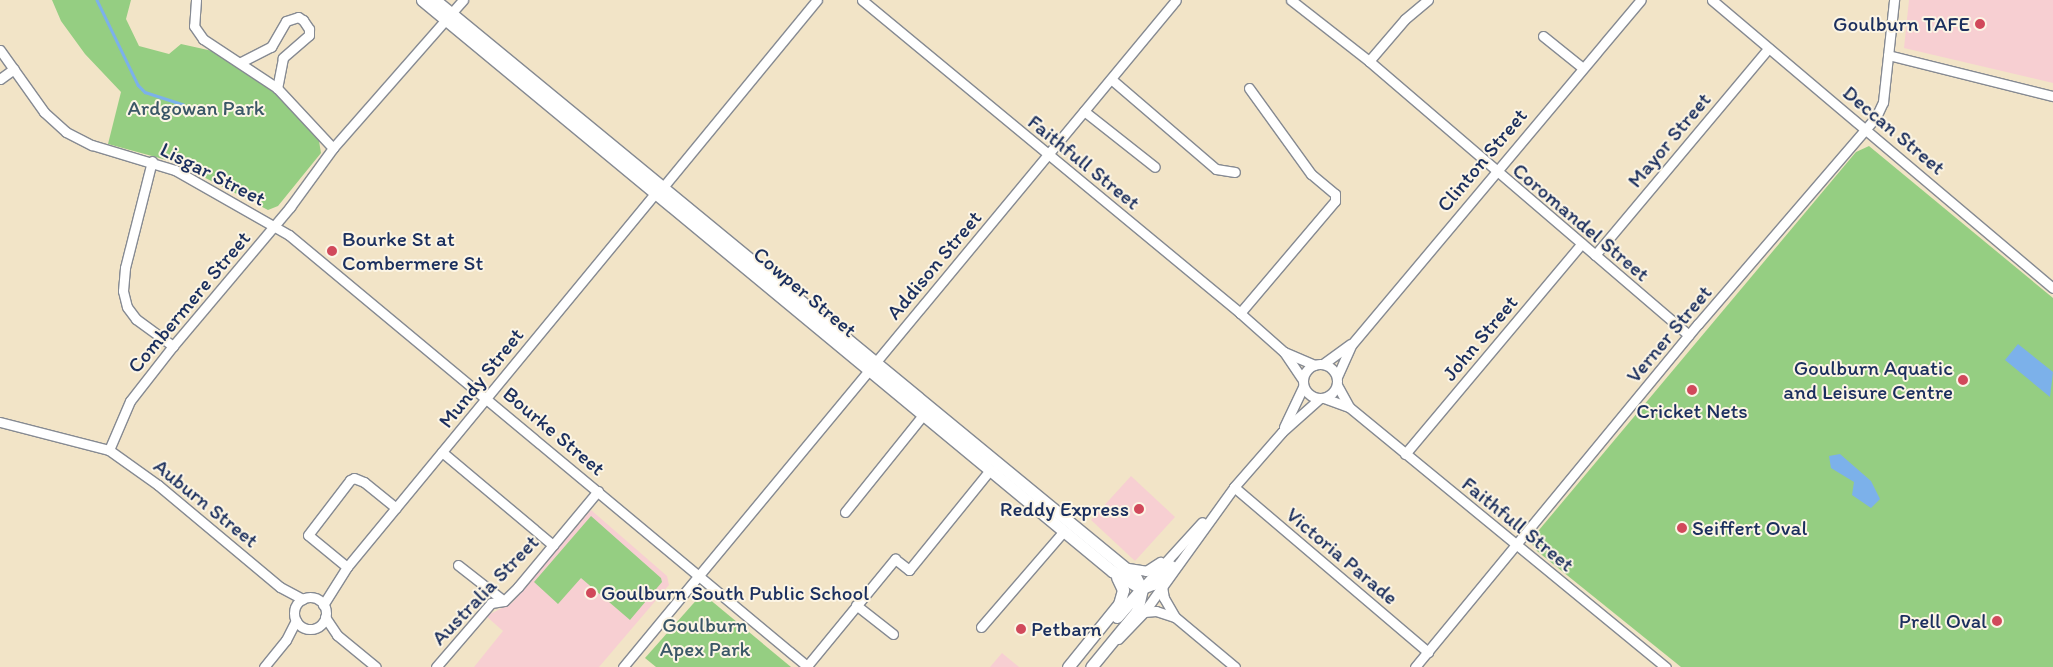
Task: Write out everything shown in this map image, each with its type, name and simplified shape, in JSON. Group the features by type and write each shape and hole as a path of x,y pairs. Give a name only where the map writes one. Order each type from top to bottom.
{"main road":[{"path":"422,0 449,17"},
{"path":"435,0 449,17"},
{"name":"Cowper Street","path":"449,17 1142,589"},
{"name":"Cowper Street","path":"873,367 923,415 1064,531 1117,568"},
{"path":"1068,667 1120,601 1123,587 1117,568"},
{"path":"1091,667 1137,610 1142,589"},
{"path":"1074,667 1142,589"}],"street":[{"path":"196,0 194,26 203,39 277,88 333,148"},
{"name":"Combermere Street","path":"109,450 130,401 173,346 274,226 333,148 463,0"},
{"name":"Mundy Street","path":"323,604 334,584 347,567 817,0"},
{"name":"Faithfull Street","path":"862,0 1240,313 1284,352 1303,383"},
{"name":"Addison Street","path":"622,667 1176,0"},
{"name":"Coromandel Street","path":"1291,0 1369,61 1496,172 1689,335"},
{"path":"1369,61 1406,19 1428,0"},
{"name":"Clinton Street","path":"1337,381 1352,344 1641,0"},
{"name":"Deccan Street","path":"1712,0 2053,288"},
{"name":"Verner Street","path":"1415,667 1689,335 1866,129 1881,107 1894,0"},
{"path":"240,62 271,47 286,21 298,17 303,20 309,29 309,34 283,58 277,88"},
{"path":"1543,36 1583,68"},
{"name":"Mayor Street","path":"1596,255 1769,48"},
{"name":"Lisgar Street","path":"0,50 44,112 66,132 92,145 152,161 188,176 274,226"},
{"path":"1888,54 2053,96"},
{"path":"0,79 14,69"},
{"path":"1111,79 1216,169 1235,172"},
{"path":"1240,313 1335,200 1334,194 1311,174 1249,88"},
{"path":"1084,111 1155,167"},
{"path":"152,161 125,268 123,291 127,307 136,319 173,346"},
{"name":"Bourke Street","path":"274,226 487,398 698,577 808,666"},
{"name":"John Street","path":"1405,454 1582,243"},
{"name":"Clinton Street","path":"1318,364 1352,344"},
{"name":"Faithfull Street","path":"1284,352 1318,364"},
{"path":"1142,589 1170,556 1211,514 1282,432 1322,398 1333,393 1337,381 1332,368 1318,364 1306,370 1303,383 1282,432"},
{"name":"Faithfull Street","path":"1337,381 1349,407"},
{"path":"1303,383 1309,395 1322,398"},
{"name":"Faithfull Street","path":"1322,398 1349,407 1516,546 1666,667"},
{"path":"845,512 923,415"},
{"path":"0,422 109,450"},
{"name":"Auburn Street","path":"109,450 158,485 280,587 303,599"},
{"path":"442,452 553,545"},
{"path":"808,666 895,559 909,570 990,470"},
{"path":"347,567 308,535 350,480 354,478 364,482 396,508"},
{"name":"Victoria Parade","path":"1234,487 1428,652"},
{"name":"Australia Street","path":"436,667 491,603 504,601 598,491"},
{"path":"1112,643 1125,634 1144,612 1211,514"},
{"path":"981,627 1064,531"},
{"path":"1142,589 1153,585 1194,541"},
{"path":"1117,568 1141,572 1170,556"},
{"path":"458,564 504,601"},
{"name":"Mundy Street","path":"313,598 334,584"},
{"path":"1162,586 1164,598 1176,617 1235,667"},
{"name":"Auburn Street","path":"280,587 295,608"},
{"path":"264,667 286,640 296,620 295,608 303,599 313,598 323,604 325,617 337,635"},
{"path":"856,605 893,634"},
{"path":"1144,612 1156,611 1176,617"},
{"path":"318,627 325,617"},
{"path":"296,620 305,628"},
{"path":"286,640 305,628 318,627 337,635 376,667"}],"shaded area":[{"name":"Goulburn TAFE","path":"1909,0 2053,0 2053,83 1904,48"},
{"path":"1131,476 1175,517 1135,561 1091,520"},
{"name":"Goulburn South Public School","path":"591,510 667,576 669,585 599,667 474,667 503,631 486,616 512,603"},
{"path":"1002,653 1019,667 990,667"}],"green space":[{"name":"Ardgowan Park","path":"52,0 131,0 126,19 139,46 169,54 181,44 217,52 274,91 319,141 321,153 278,206 268,210 174,162 108,144 121,92 85,54 61,21"},
{"path":"1869,146 2053,298 2053,667 1681,667 1537,551 1532,544 1534,536 1856,152"},
{"path":"591,516 661,578 662,582 630,620 581,578 558,604 534,582"},
{"name":"Goulburn Apex Park","path":"700,596 708,598 791,667 656,667 645,658"}],"water":[{"path":"2018,344 2053,372 2050,397 2005,360"},
{"path":"1840,454 1871,481 1880,499 1871,508 1852,495 1854,482 1831,468 1829,456"}],"waterway":[{"path":"97,0 138,85 145,92 183,104"}],"place":[{"name":"Goulburn TAFE","path":"1980,24"},
{"name":"Bourke St at Combermere St","path":"332,251"},
{"name":"Goulburn Aquatic and Leisure Centre","path":"1963,380"},
{"name":"Cricket Nets","path":"1692,390"},
{"name":"Reddy Express","path":"1139,509"},
{"name":"Seiffert Oval","path":"1682,528"},
{"name":"Goulburn South Public School","path":"591,593"},
{"name":"Prell Oval","path":"1997,621"},
{"name":"Petbarn","path":"1021,629"}]}
